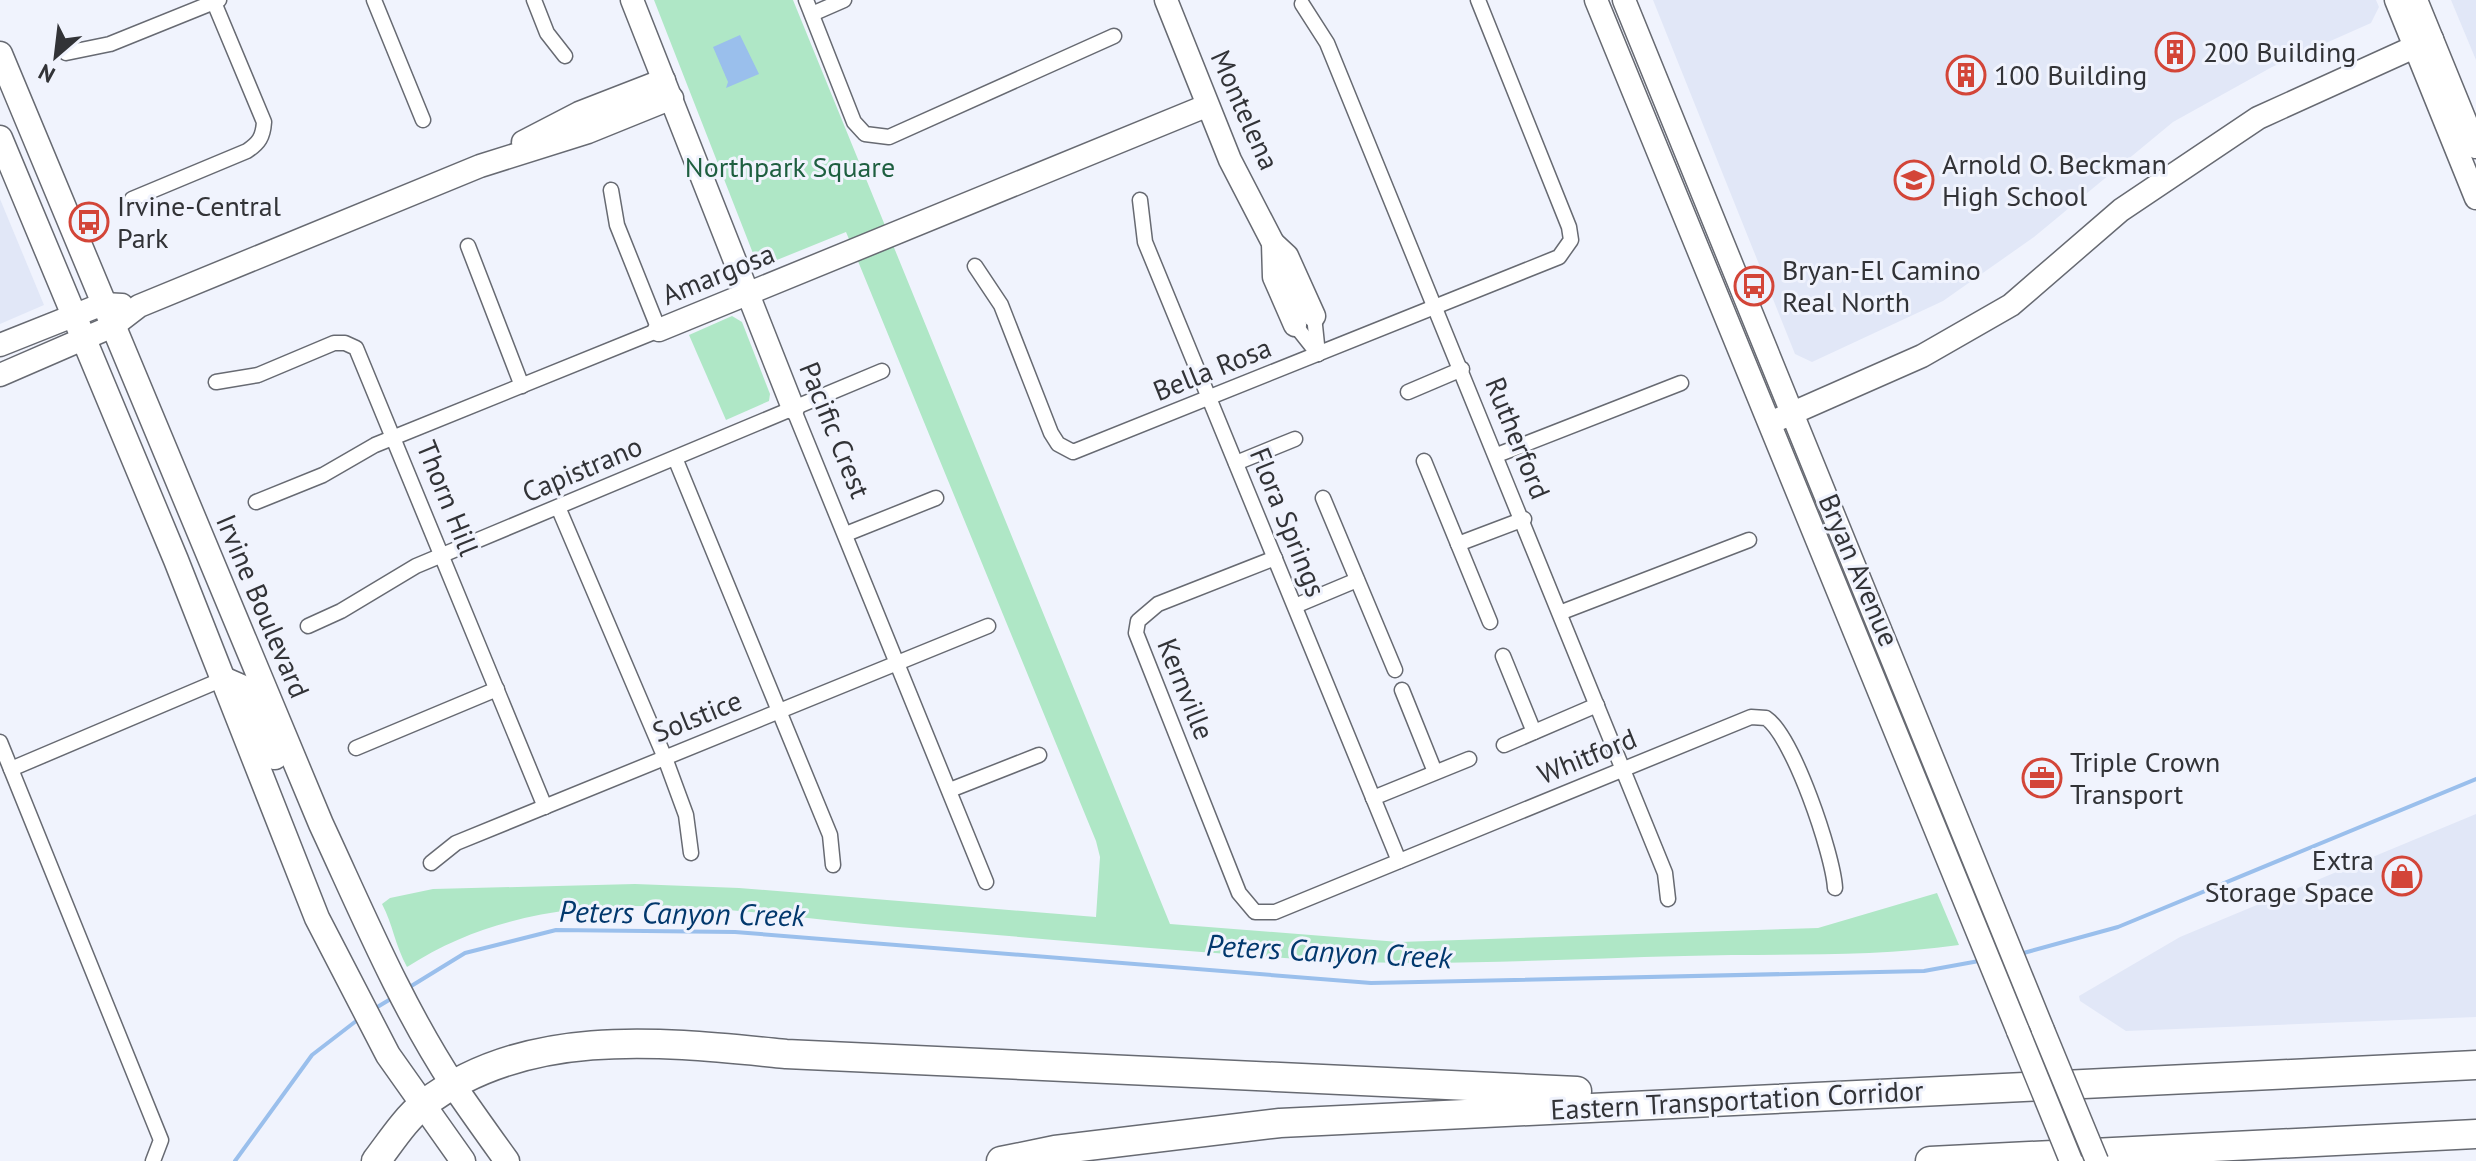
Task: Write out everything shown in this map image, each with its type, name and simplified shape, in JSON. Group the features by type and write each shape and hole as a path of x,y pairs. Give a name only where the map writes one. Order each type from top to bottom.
{"highway":[{"path":"376,1161 422,1105 476,1071 547,1051 618,1042 661,1042 786,1054 1638,1093 1693,1102"},
{"name":"Eastern Transportation Corridor","path":"1001,1161 1055,1150 1280,1123 2476,1065"},
{"path":"1930,1161 2476,1134"}],"main road":[{"name":"Pacific Crest","path":"632,0 793,408"},
{"name":"Montelena","path":"1166,0 1206,106 1273,243 1287,256 1301,311"},
{"name":"Bryan Avenue","path":"1596,0 1767,425 2071,1161"},
{"name":"Bryan Avenue","path":"1624,0 2097,1161"},
{"path":"2396,0 2423,42 2476,147"},
{"path":"2416,0 2423,42 2476,198"},
{"path":"1767,425 1922,356 1982,323 2011,305 2132,202 2258,118 2423,42"},
{"name":"Irvine Boulevard","path":"0,54 315,811 379,949 423,1032 454,1086 507,1161"},
{"path":"0,345 74,315 108,315 139,306 480,166 579,113 668,89"},
{"name":"Amargosa","path":"659,330 1206,106"},
{"path":"0,138 223,679 317,918 388,1055 463,1161"},
{"path":"0,375 84,339 108,315"},
{"path":"1850,627 1864,634 1902,720 1915,736 1925,740"},
{"path":"223,679 246,689 289,789 301,804 315,811"}],"street":[{"path":"374,0 423,120"},
{"path":"534,0 547,33 565,56"},
{"path":"844,0 809,7 854,122 865,134 889,137 1114,36"},
{"name":"Bella Rosa","path":"975,266 1001,305 1051,433 1066,450 1083,451 1559,257 1571,240 1569,227 1478,0"},
{"path":"66,53 110,44 215,1 264,122 263,134 258,144 247,151 132,199"},
{"name":"Rutherford","path":"1302,4 1327,43 1524,519 1665,873 1668,899"},
{"path":"611,190 617,225 659,330"},
{"name":"Flora Springs","path":"1140,200 1145,242 1399,861"},
{"path":"468,246 522,386"},
{"name":"Montelena","path":"1301,311 1318,354"},
{"name":"Amargosa","path":"256,502 323,475 355,454 659,330"},
{"name":"Thorn Hill","path":"216,382 258,375 334,343 345,343 362,357 545,807"},
{"path":"1408,392 1462,369"},
{"name":"Capistrano","path":"308,626 443,555 882,371"},
{"path":"1497,455 1681,383"},
{"name":"Pacific Crest","path":"793,408 986,882"},
{"path":"1236,463 1295,439"},
{"path":"675,458 830,835 833,865"},
{"path":"1424,461 1490,622"},
{"path":"846,534 936,498"},
{"path":"1323,498 1395,670"},
{"path":"558,507 665,758 686,815 691,853"},
{"path":"1458,544 1524,519"},
{"path":"1562,612 1749,540"},
{"name":"Kernville","path":"1255,912 1239,893 1136,633 1138,621 1158,604 1275,558"},
{"path":"1295,606 1357,580"},
{"name":"Solstice","path":"431,863 456,843 988,626"},
{"path":"1503,656 1534,732"},
{"path":"11,769 223,679"},
{"path":"356,748 497,689"},
{"path":"1402,690 1435,772"},
{"path":"1504,745 1597,705"},
{"name":"Whitford","path":"1255,912 1275,912 1751,717 1766,718 1783,735 1828,845 1835,888"},
{"path":"0,742 161,1140 160,1153 153,1161"},
{"path":"950,790 1039,755"},
{"path":"1373,798 1469,759"}],"shaded area":[{"name":"Arnold O. Beckman High School","path":"1653,0 2376,0 2379,7 2371,23 2272,67 2173,122 2034,237 1943,301 1812,362 1795,354"},
{"path":"2451,0 2476,0 2476,60"},
{"path":"0,199 44,305 0,324"},
{"name":"Extra Storage Space","path":"2476,814 2476,1017 2126,1031 2080,1001 2079,996 2180,937"}],"green space":[{"name":"Northpark Square","path":"654,0 793,0 1170,924 1399,942 1818,928 1937,893 1959,945 1856,953 1453,963 1360,962 646,906 584,909 523,918 464,937 407,967 382,904 390,898 433,889 635,884 739,888 1096,917 1100,857 1096,841 846,232 767,264 756,261"},
{"path":"732,316 742,322 770,394 769,401 726,420 689,335"}],"water":[{"path":"740,35 759,74 726,88 728,82 713,47"}],"waterway":[{"name":"Peters Canyon Creek","path":"2020,954 2118,927 2476,779"},
{"name":"Peters Canyon Creek","path":"408,988 465,953 556,930 735,932 1371,983 1924,971 1979,961"},
{"name":"Peters Canyon Creek","path":"374,1009 394,997"},
{"name":"Peters Canyon Creek","path":"235,1161 312,1055 360,1018"}],"place":[{"name":"200 Building","path":"2175,52"},
{"name":"100 Building","path":"1966,75"},
{"name":"Arnold O. Beckman High School","path":"1914,180"},
{"name":"Irvine-Central Park","path":"89,222"},
{"name":"Bryan-El Camino Real North","path":"1754,286"},
{"name":"Triple Crown Transport","path":"2042,778"},
{"name":"Extra Storage Space","path":"2402,876"}]}
